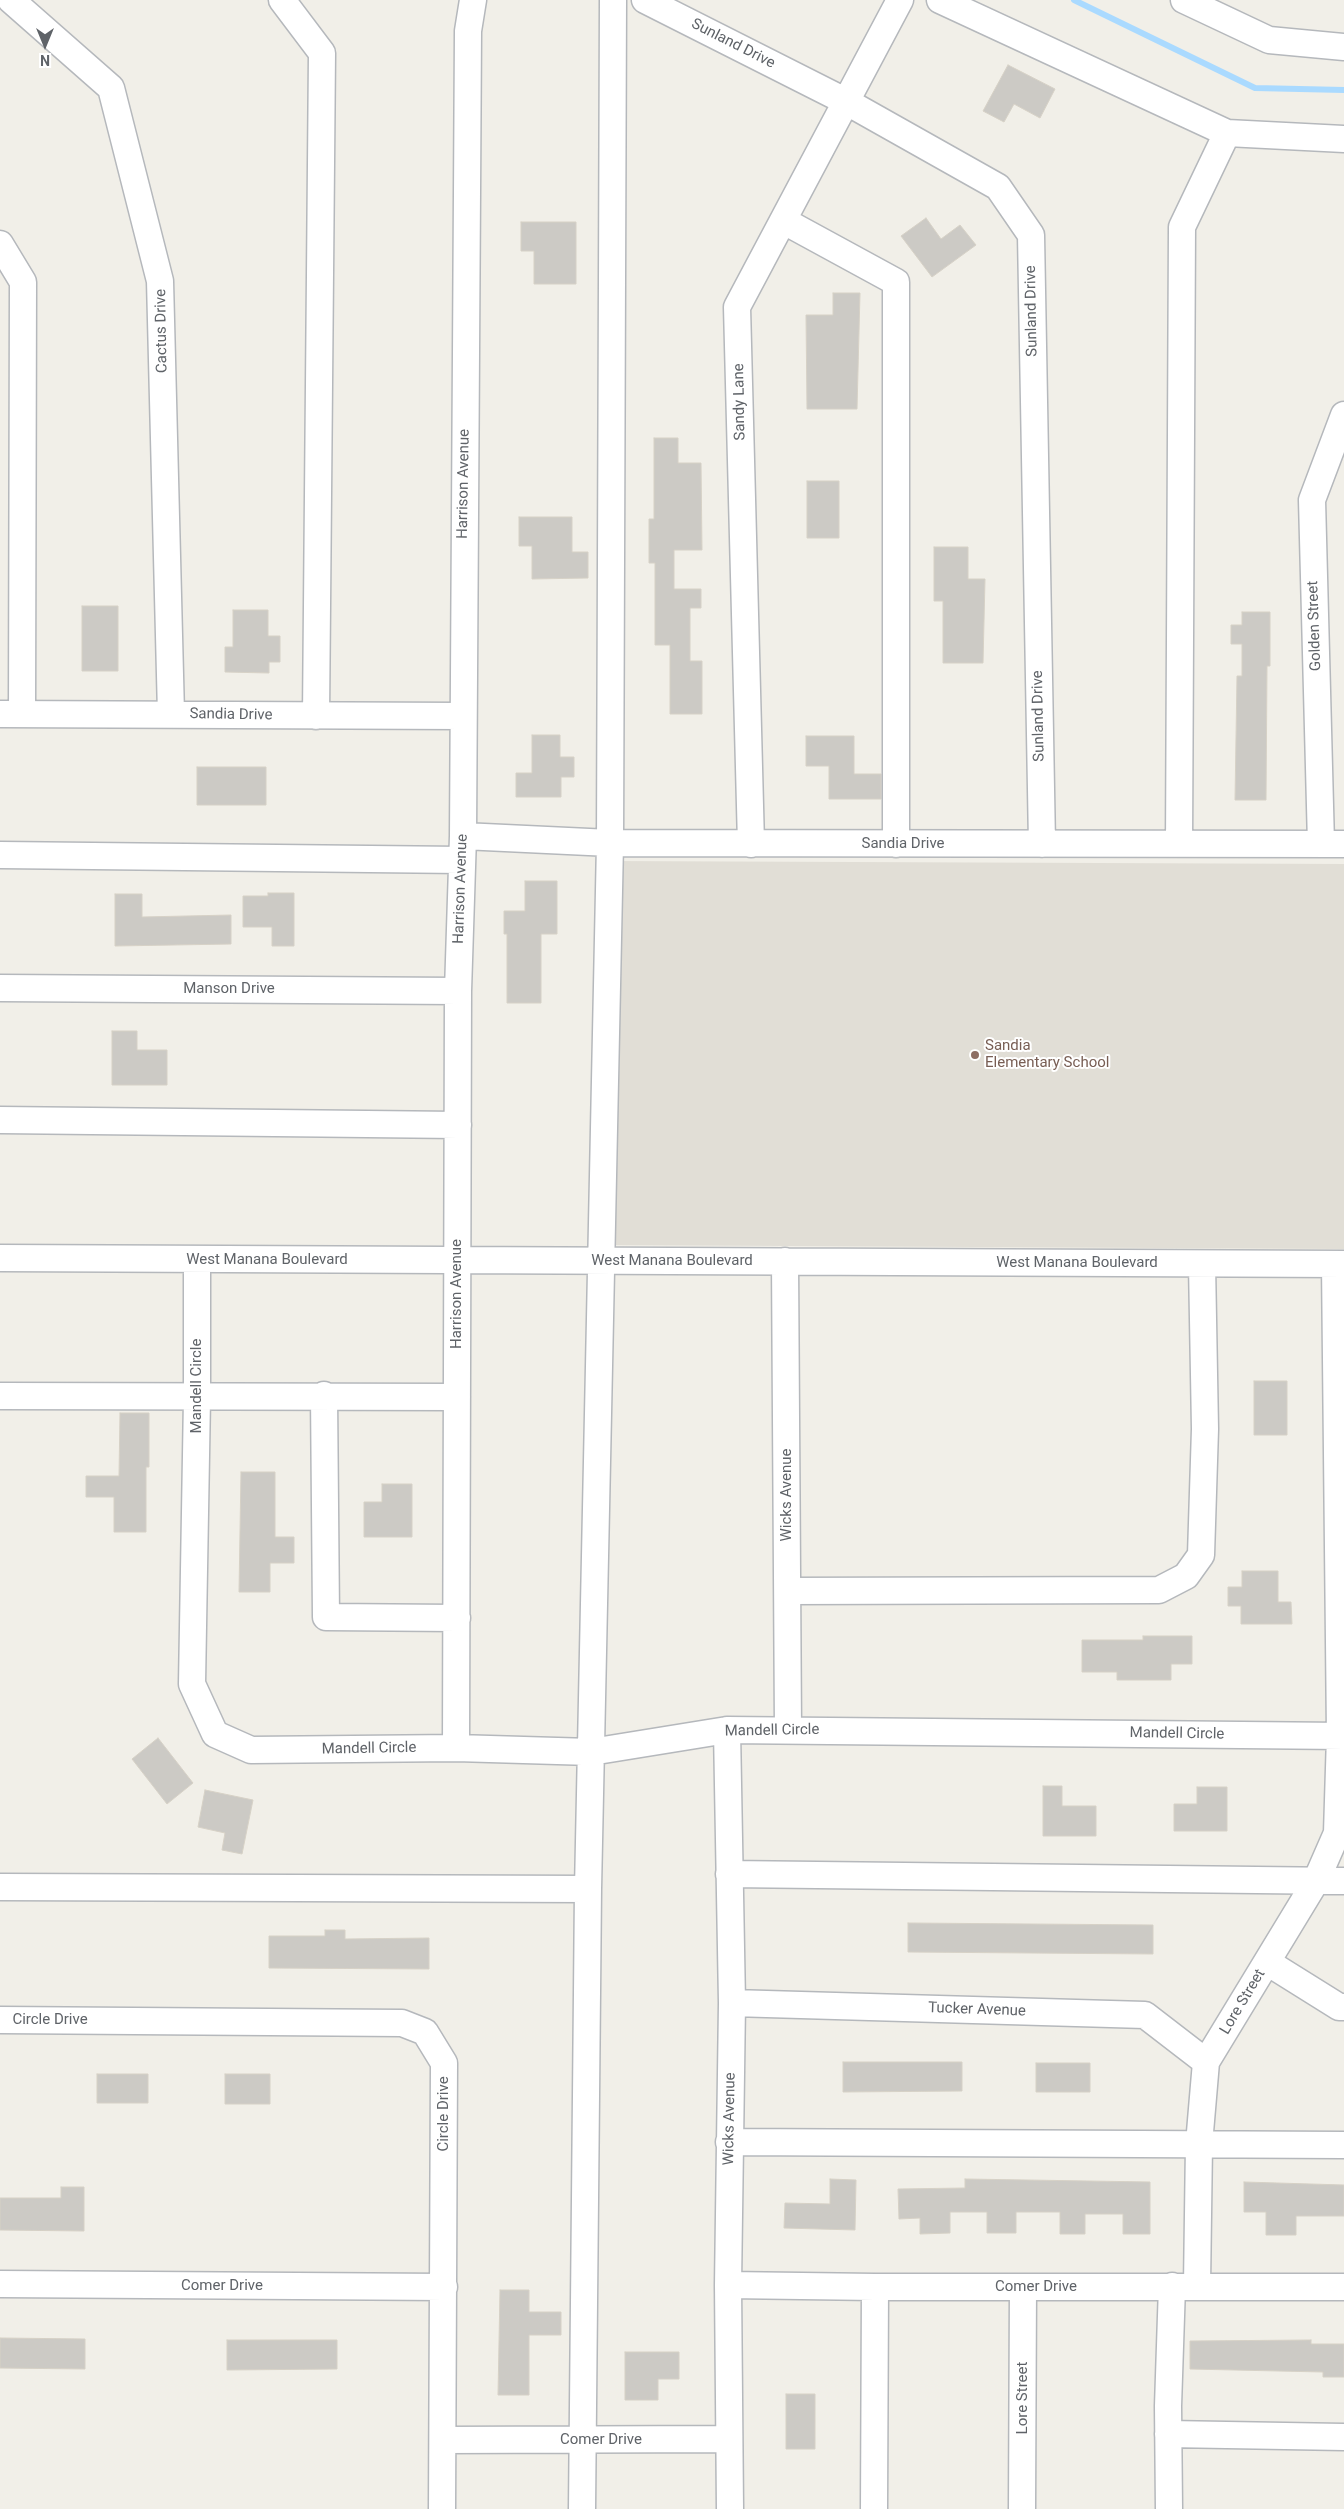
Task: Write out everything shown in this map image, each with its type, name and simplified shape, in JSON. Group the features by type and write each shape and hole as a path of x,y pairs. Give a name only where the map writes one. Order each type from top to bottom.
{"street":[{"name":"Cactus Drive","path":"11,0 111,88 160,281 170,714"},
{"path":"282,0 322,54 316,716"},
{"name":"Harrison Avenue","path":"456,0 468,31"},
{"name":"Harrison Avenue","path":"456,1748 458,991 462,848 468,31 473,0"},
{"path":"582,2509 588,1889 610,843 613,0"},
{"name":"Sunland Drive","path":"645,0 847,102 998,187 1030,235 1042,844"},
{"name":"Sandy Lane","path":"751,844 738,307 900,0"},
{"path":"940,0 1227,133 1344,139"},
{"path":"1184,0 1269,40 1344,47"},
{"path":"1179,844 1182,227 1227,133"},
{"path":"784,221 896,282 896,844"},
{"path":"0,244 23,282 11,714"},
{"name":"Golden Street","path":"1333,844 1312,500 1343,423"},
{"name":"Sandia Drive","path":"11,714 462,716"},
{"name":"Sandia Drive","path":"0,855 462,848 610,843 1333,844"},
{"name":"Manson Drive","path":"0,988 458,991"},
{"path":"0,1120 458,1125"},
{"name":"West Manana Boulevard","path":"0,1258 1340,1264"},
{"name":"Mandell Circle","path":"196,1260 197,1398 192,1684 216,1734 251,1750 456,1748 591,1752 727,1730 1342,1736"},
{"name":"Wicks Avenue","path":"785,1261 788,1730"},
{"path":"788,1591 1159,1590 1186,1576 1201,1555 1205,1429 1202,1264"},
{"path":"1340,1264 1342,1736"},
{"path":"324,1395 326,1617 456,1618"},
{"path":"0,1396 197,1398 324,1395 456,1397"},
{"name":"Wicks Avenue","path":"727,1730 732,2003 728,2285 730,2509"},
{"name":"Lore Street","path":"1198,2285 1199,2144 1206,2062 1316,1881 1337,1833 1342,1736"},
{"path":"730,1874 1344,1881"},
{"path":"0,1887 588,1889"},
{"path":"1267,1962 1339,2006 1344,2007"},
{"name":"Tucker Avenue","path":"732,2003 1145,2016 1206,2062"},
{"name":"Circle Drive","path":"0,2020 402,2023 425,2032 444,2062 444,2440 442,2509"},
{"path":"729,2142 1344,2145"},
{"name":"Comer Drive","path":"0,2284 444,2287"},
{"name":"Comer Drive","path":"728,2285 874,2288 1198,2285 1344,2286"},
{"path":"1169,2509 1168,2434 1172,2286"},
{"name":"Lore Street","path":"1022,2509 1023,2287"},
{"path":"874,2288 874,2509"},
{"path":"1168,2434 1344,2438"},
{"name":"Comer Drive","path":"444,2440 729,2439"}],"shaded area":[{"name":"Sandia Elementary School","path":"607,861 1344,864 1344,1249 605,1245"}],"building":[{"path":"1008,65 1055,89 1040,118 1014,104 1004,122 983,111"},
{"path":"926,218 941,239 960,225 976,245 932,277 901,236"},
{"path":"521,222 576,222 576,284 534,284 534,251 521,251"},
{"path":"833,293 860,293 857,409 807,409 806,315 833,315"},
{"path":"654,438 678,438 678,463 701,463 702,550 674,550 674,589 701,589 701,608 690,608 690,661 702,661 702,714 670,714 670,645 655,645 655,563 649,563 649,519 654,519"},
{"path":"807,481 839,481 839,538 807,538"},
{"path":"519,517 572,517 572,552 588,552 588,578 532,579 532,546 519,546"},
{"path":"934,547 968,547 968,579 985,579 983,663 943,663 943,601 934,601"},
{"path":"82,606 118,606 118,671 82,671"},
{"path":"233,610 268,610 268,636 280,636 280,662 269,662 269,673 225,672 225,647 233,647"},
{"path":"1242,612 1270,612 1270,666 1267,666 1266,800 1235,800 1237,676 1242,676 1242,644 1231,644 1231,625 1242,625"},
{"path":"532,735 560,735 560,757 574,757 574,777 561,777 561,797 516,797 516,773 532,773"},
{"path":"806,736 854,736 854,774 881,774 881,799 829,799 829,766 806,766"},
{"path":"197,767 266,767 266,805 197,805"},
{"path":"525,881 557,881 557,934 541,934 541,1003 507,1003 507,934 504,934 504,911 525,911"},
{"path":"268,893 294,893 294,946 272,946 272,927 243,927 243,896 268,896"},
{"path":"115,894 142,894 142,917 231,915 231,944 115,946"},
{"path":"112,1031 137,1031 137,1050 167,1050 167,1085 112,1085"},
{"path":"1254,1381 1287,1381 1287,1435 1254,1435"},
{"path":"120,1413 149,1413 149,1467 146,1467 146,1532 114,1532 114,1497 86,1497 86,1476 119,1476"},
{"path":"241,1472 275,1472 275,1537 294,1537 294,1563 270,1563 270,1592 239,1592"},
{"path":"382,1484 412,1484 412,1537 364,1537 364,1502 382,1502"},
{"path":"1242,1571 1278,1571 1278,1602 1291,1602 1292,1624 1241,1624 1241,1606 1228,1606 1228,1587 1242,1587"},
{"path":"1143,1636 1192,1636 1192,1664 1171,1664 1171,1680 1117,1680 1117,1672 1082,1672 1082,1640 1143,1640"},
{"path":"158,1738 193,1783 167,1804 132,1759"},
{"path":"1043,1786 1062,1786 1062,1806 1096,1806 1096,1836 1043,1836"},
{"path":"1197,1787 1227,1787 1227,1831 1174,1831 1174,1804 1197,1804"},
{"path":"205,1790 253,1800 242,1854 222,1850 225,1833 198,1827"},
{"path":"908,1923 1153,1925 1153,1954 908,1952"},
{"path":"325,1930 345,1930 345,1939 429,1938 429,1969 269,1968 269,1936 325,1936"},
{"path":"843,2062 962,2062 962,2091 843,2092"},
{"path":"1036,2063 1090,2063 1090,2092 1036,2092"},
{"path":"97,2074 148,2074 148,2103 97,2103"},
{"path":"225,2074 270,2074 270,2104 225,2104"},
{"path":"830,2179 856,2180 855,2230 784,2228 785,2203 830,2204"},
{"path":"965,2179 1150,2182 1150,2234 1123,2234 1123,2214 1085,2214 1085,2234 1060,2234 1060,2212 1016,2212 1016,2233 987,2233 987,2212 950,2212 950,2233 920,2234 920,2218 899,2219 898,2189 965,2188"},
{"path":"1244,2182 1344,2185 1344,2216 1296,2216 1296,2235 1266,2235 1266,2212 1244,2212"},
{"path":"61,2187 84,2187 84,2231 0,2230 0,2198 61,2198"},
{"path":"500,2290 529,2290 529,2312 561,2312 561,2335 529,2335 529,2395 498,2395"},
{"path":"0,2338 85,2339 85,2369 0,2368"},
{"path":"227,2340 337,2340 337,2369 227,2370"},
{"path":"1311,2340 1311,2344 1344,2344 1344,2377 1323,2377 1323,2372 1190,2369 1190,2341"},
{"path":"625,2352 679,2352 679,2379 658,2379 658,2400 625,2400"},
{"path":"786,2394 815,2394 815,2449 786,2449"}],"waterway":[{"path":"1074,0 1255,88 1344,90"}],"place":[{"name":"Sandia Elementary School","path":"975,1055"}]}
